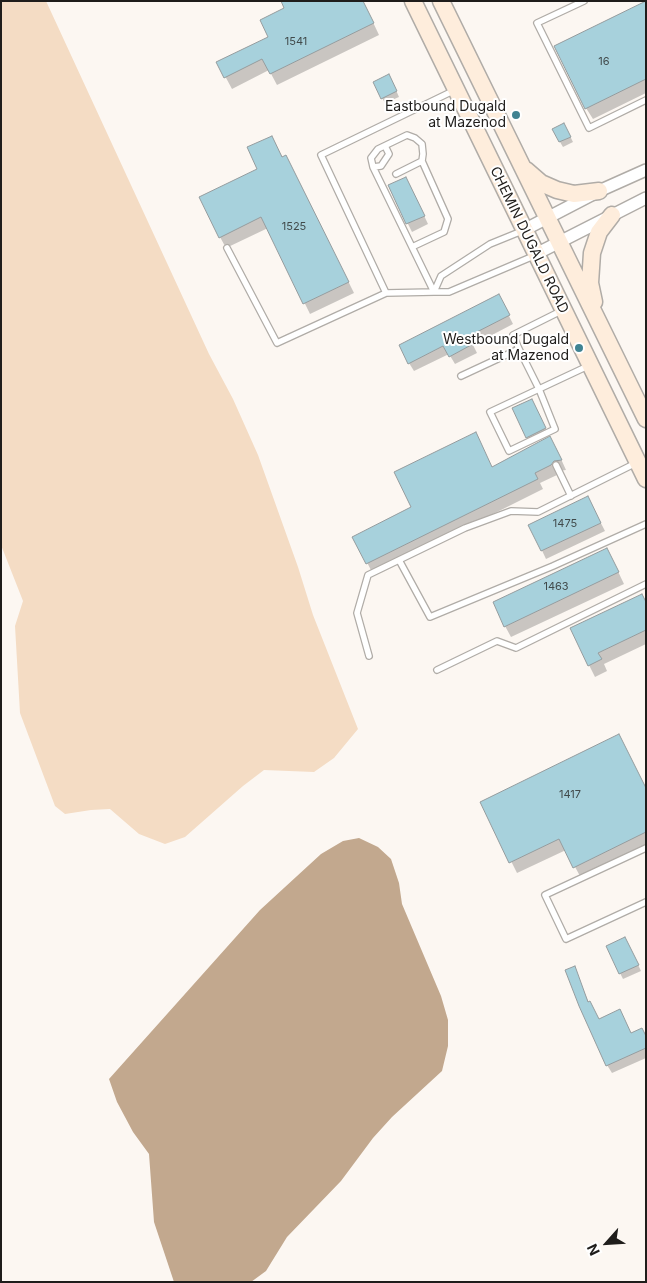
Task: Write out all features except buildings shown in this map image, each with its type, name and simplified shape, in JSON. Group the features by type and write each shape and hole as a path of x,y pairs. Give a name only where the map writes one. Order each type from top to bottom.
{"main road":[{"name":"CHEMIN DUGALD ROAD","path":"413,1 646,479"},
{"name":"CHEMIN DUGALD ROAD","path":"441,1 646,419"},
{"path":"522,167 541,183 557,190 574,194 600,191"},
{"path":"598,321 590,283 592,253 599,232 612,215"}],"street":[{"path":"524,230 547,217 646,170"},
{"path":"536,254 646,198"}],"lane":[{"path":"584,1 537,23 589,128 646,100"},
{"path":"386,292 321,155 456,89"},
{"path":"412,247 444,232 448,219 422,161 422,144 415,138 407,135 378,149 371,158 373,167 412,247 434,292"},
{"path":"373,167 381,166 389,154 385,146"},
{"path":"396,174 422,161"},
{"path":"434,292 440,276 490,244 524,230"},
{"path":"227,248 276,343 386,292 449,292 536,254"},
{"path":"563,310 513,334 538,389 555,429 509,451 490,412 538,389 590,365"},
{"path":"461,376 519,349"},
{"path":"369,656 357,613 368,575 474,525 511,511 538,512 637,462"},
{"path":"556,466 571,496"},
{"path":"399,560 430,617 553,566 646,524"},
{"path":"437,670 497,642 516,648 646,584"},
{"path":"646,848 545,895 566,940 646,902"}],"shaded area":[{"path":"1,1 46,1 209,354 233,399 258,455 313,615 358,729 334,758 314,772 264,770 185,837 165,844 139,834 110,809 65,814 55,806 20,713 15,626 23,601 1,545"},
{"path":"359,838 378,847 391,859 399,883 402,904 441,996 448,1020 448,1046 442,1071 392,1117 373,1138 341,1181 287,1237 266,1271 251,1282 174,1282 154,1222 149,1154 133,1132 117,1102 109,1079 260,910 321,854 343,841"}],"place":[{"name":"Eastbound Dugald at Mazenod","path":"516,115"},
{"name":"Westbound Dugald at Mazenod","path":"579,348"}]}
